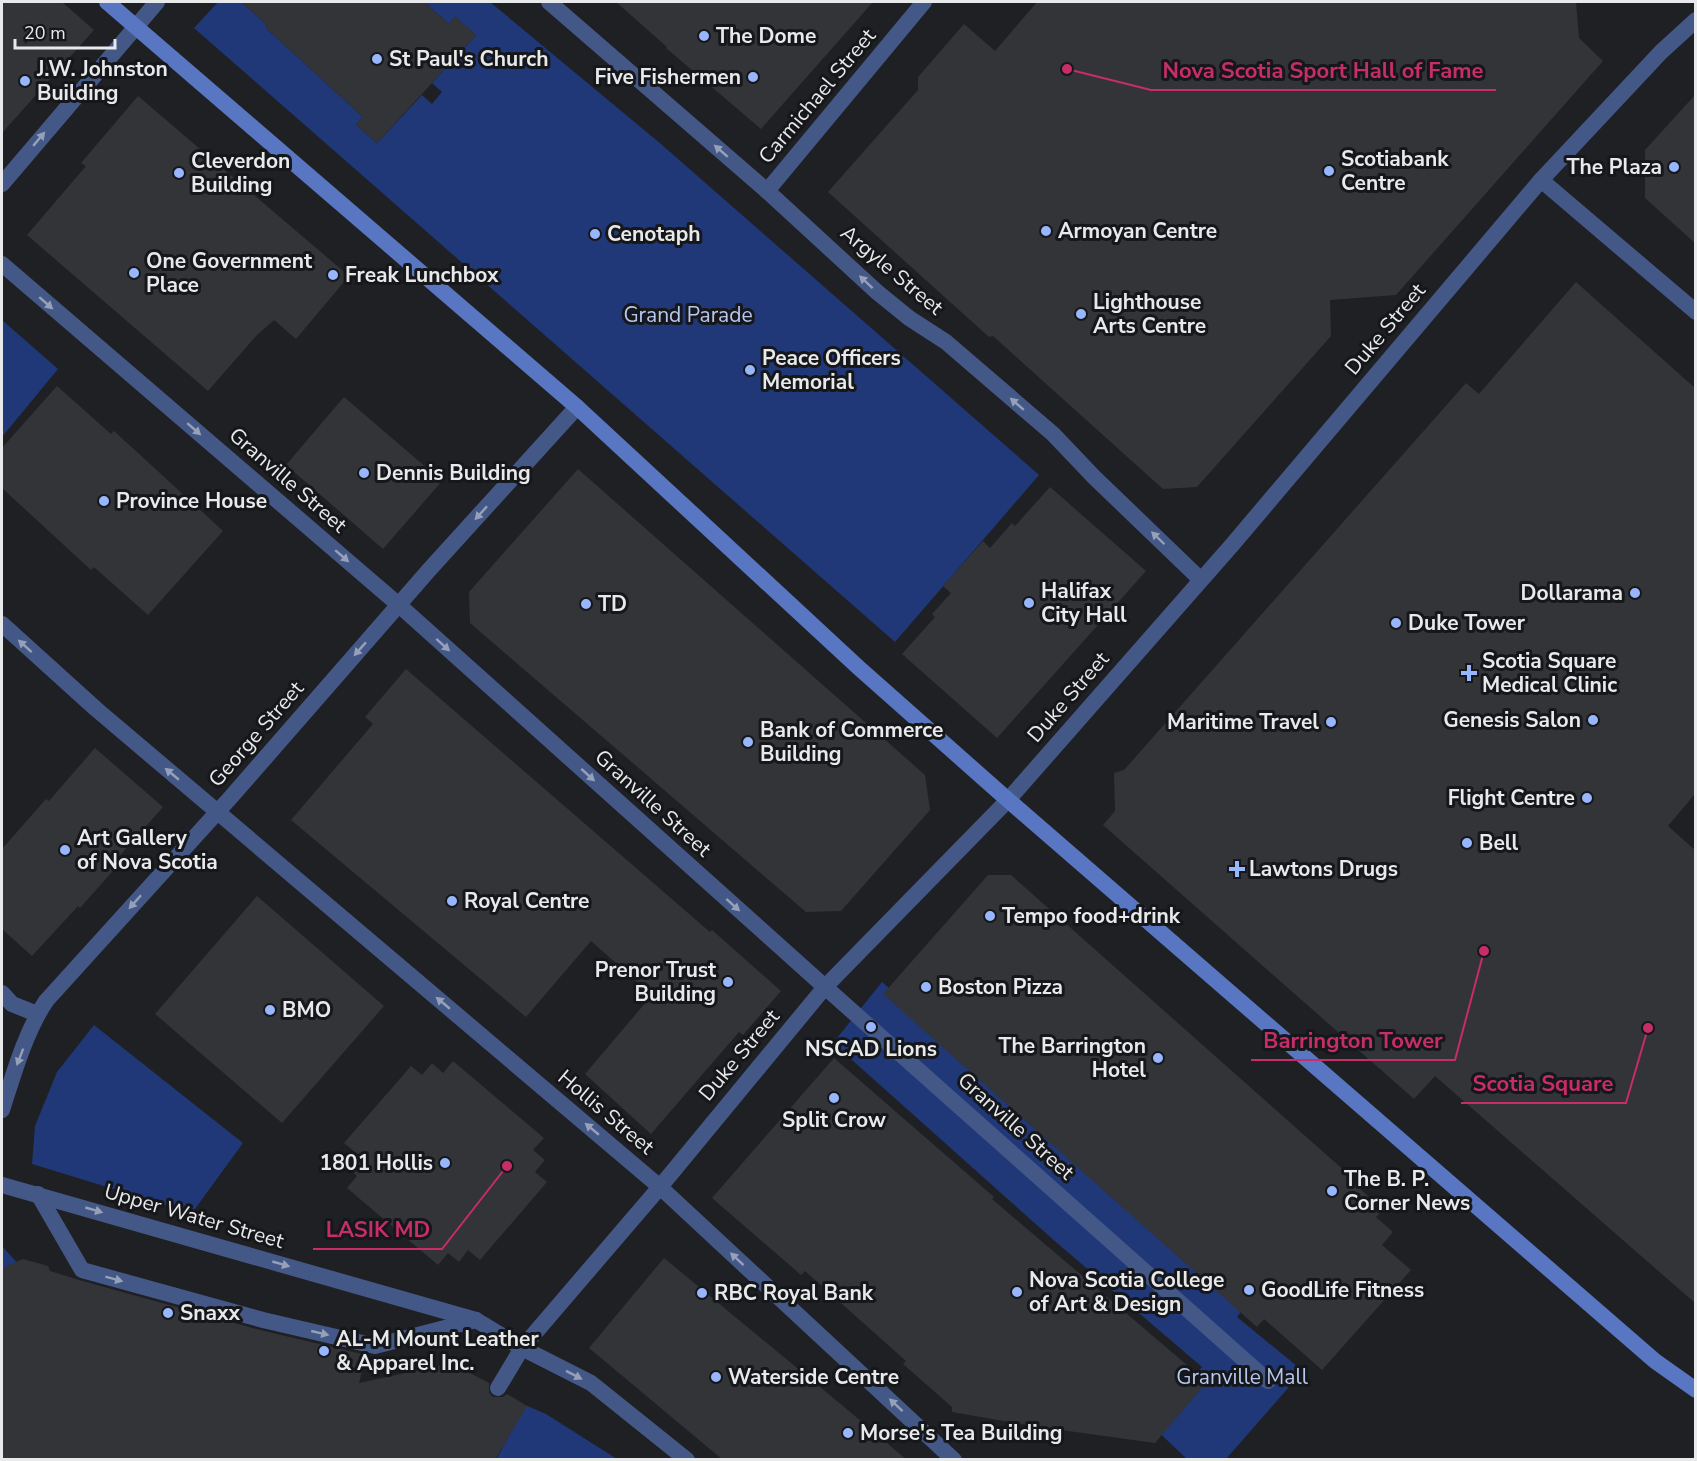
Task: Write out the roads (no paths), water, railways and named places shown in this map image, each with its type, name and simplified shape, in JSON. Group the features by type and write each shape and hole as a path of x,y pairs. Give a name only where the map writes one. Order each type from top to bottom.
{"main road":[{"path":"107,2 577,407 859,668 1008,800 1655,1361 1695,1390"}],"street":[{"path":"2,184 157,2"},
{"name":"Argyle Street","path":"549,2 767,191 877,292 909,318 946,342 1053,434 1094,477 1200,579"},
{"name":"Carmichael Street","path":"767,191 924,2"},
{"name":"Duke Street","path":"498,1388 522,1348 660,1187 825,987 1008,800 1232,545 1541,180 1653,60 1695,20"},
{"path":"1541,180 1695,312"},
{"name":"Granville Street","path":"2,264 400,606 1268,1381"},
{"name":"George Street","path":"2,1110 19,1058 37,1014 46,1001 577,407"},
{"name":"Hollis Street","path":"2,624 96,709 660,1187 954,1460"},
{"path":"2,993 12,1004 37,1014"},
{"name":"Upper Water Street","path":"2,1185 476,1320 522,1348 591,1383 687,1460"},
{"path":"38,1194 82,1270 263,1320 375,1346 476,1320"}],"place":[{"name":"The Dome","path":"704,36"},
{"name":"St Paul's Church","path":"377,59"},
{"name":"Nova Scotia Sport Hall of Fame","path":"1067,69"},
{"name":"Five Fishermen","path":"753,77"},
{"name":"J.W. Johnston Building","path":"25,81"},
{"name":"The Plaza","path":"1674,167"},
{"name":"Scotiabank Centre","path":"1329,171"},
{"name":"Cleverdon Building","path":"179,173"},
{"name":"Armoyan Centre","path":"1046,231"},
{"name":"Cenotaph","path":"595,234"},
{"name":"One Government Place","path":"134,273"},
{"name":"Freak Lunchbox","path":"333,275"},
{"name":"Lighthouse Arts Centre","path":"1081,314"},
{"name":"Peace Officers Memorial","path":"750,370"},
{"name":"Dennis Building","path":"364,473"},
{"name":"Province House","path":"104,501"},
{"name":"Dollarama","path":"1635,593"},
{"name":"Halifax City Hall","path":"1029,603"},
{"name":"TD","path":"586,604"},
{"name":"Duke Tower","path":"1396,623"},
{"name":"Scotia Square Medical Clinic","path":"1469,673"},
{"name":"Genesis Salon","path":"1593,720"},
{"name":"Maritime Travel","path":"1331,722"},
{"name":"Bank of Commerce Building","path":"748,742"},
{"name":"Flight Centre","path":"1587,798"},
{"name":"Bell","path":"1467,843"},
{"name":"Art Gallery of Nova Scotia","path":"65,850"},
{"name":"Lawtons Drugs","path":"1237,869"},
{"name":"Royal Centre","path":"452,901"},
{"name":"Tempo food+drink","path":"990,916"},
{"name":"Barrington Tower","path":"1484,951"},
{"name":"Prenor Trust Building","path":"728,982"},
{"name":"Boston Pizza","path":"926,987"},
{"name":"BMO","path":"270,1010"},
{"name":"NSCAD Lions","path":"871,1027"},
{"name":"Scotia Square","path":"1648,1028"},
{"name":"The Barrington Hotel","path":"1158,1058"},
{"name":"Split Crow","path":"834,1098"},
{"name":"1801 Hollis","path":"445,1163"},
{"name":"LASIK MD","path":"507,1166"},
{"name":"The B. P. Corner News","path":"1332,1191"},
{"name":"GoodLife Fitness","path":"1249,1290"},
{"name":"Nova Scotia College of Art & Design","path":"1017,1292"},
{"name":"RBC Royal Bank","path":"702,1293"},
{"name":"Snaxx","path":"168,1313"},
{"name":"AL-M Mount Leather & Apparel Inc.","path":"324,1351"},
{"name":"Waterside Centre","path":"716,1377"},
{"name":"Morse's Tea Building","path":"848,1433"}],"park label":[{"name":"Grand Parade","path":"688,315"},
{"name":"Granville Mall","path":"1242,1377"}]}
